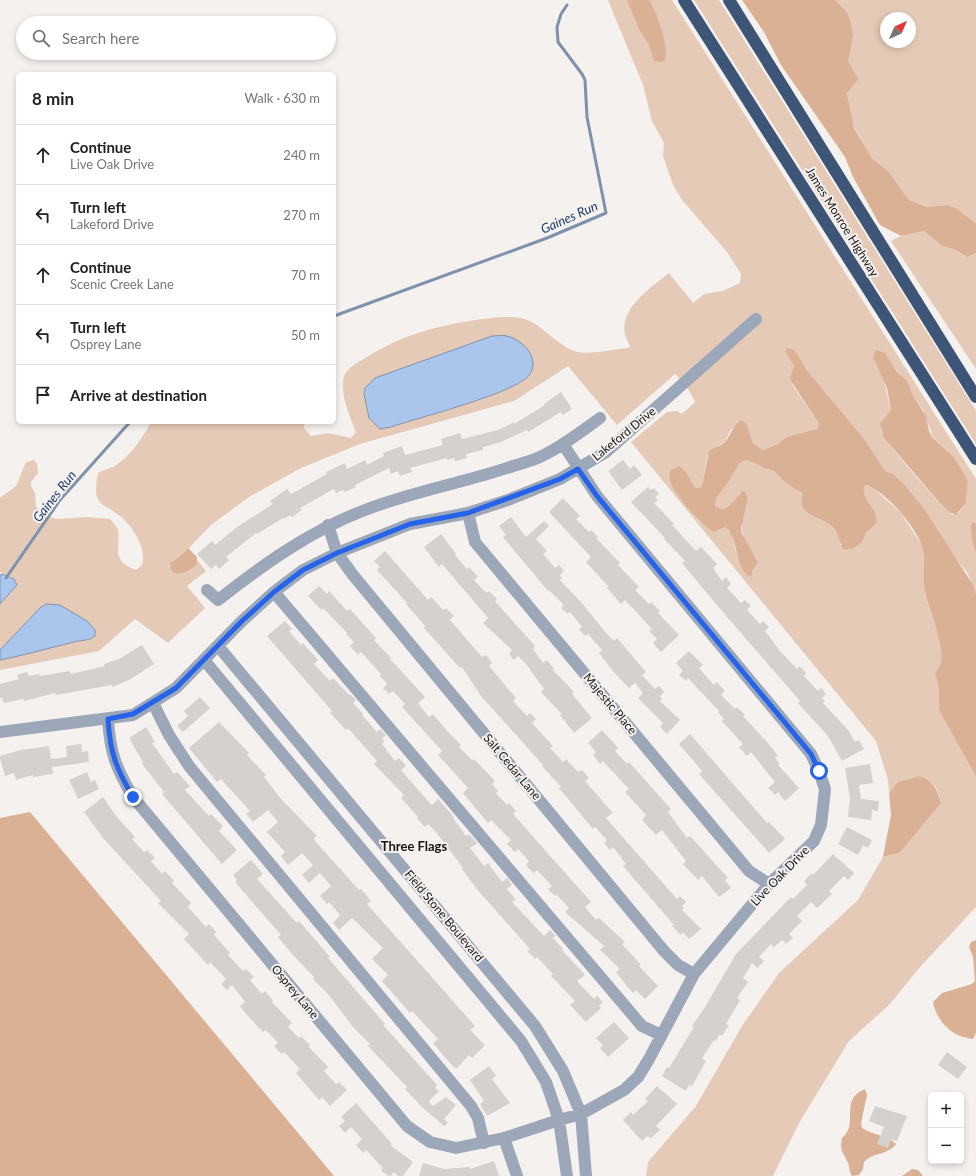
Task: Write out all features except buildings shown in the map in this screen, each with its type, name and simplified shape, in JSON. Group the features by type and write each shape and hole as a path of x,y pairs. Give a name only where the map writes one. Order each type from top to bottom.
{"highway":[{"name":"James Monroe Highway","path":"684,0 976,459"},
{"name":"James Monroe Highway","path":"729,0 976,397"}],"street":[{"name":"Lakeford Drive","path":"0,732 108,719 133,714 176,688 274,592 303,570 337,553 410,524 468,513 560,479 578,469 616,444 756,319"},
{"path":"207,590 218,600 280,553 328,525 372,507 420,492 482,477 544,455 563,444 600,418"},
{"name":"Live Oak Drive","path":"559,1120 581,1114 624,1090 638,1077 694,974 769,884 814,841 821,825 825,788 811,754 597,496 563,444"},
{"name":"Majestic Place","path":"468,513 475,542 749,871 769,884"},
{"name":"Salt Cedar Lane","path":"328,525 337,553 352,575 664,951 678,965 694,974"},
{"path":"274,592 642,1026 661,1034"},
{"name":"Field Stone Boulevard","path":"218,646 535,1026 563,1071 581,1114 586,1176"},
{"name":"Field Stone Boulevard","path":"204,660 521,1041 546,1082 559,1120 567,1176"},
{"path":"153,703 168,735 189,766 471,1106 478,1118 484,1143"},
{"name":"Osprey Lane","path":"108,719 109,744 117,770 133,797 407,1126 430,1142 456,1148 504,1138 559,1120"},
{"path":"504,1138 516,1176"}],"shaded area":[{"path":"608,0 672,0 976,479 976,523 975,522 971,529 973,545 976,553 976,594 967,572 953,556 923,507 904,484 893,474 885,471 865,440 806,369 797,353 789,348 788,355 794,366 790,377 793,386 819,424 817,429 786,437 778,444 763,450 753,443 747,424 731,429 725,442 712,449 707,456 702,485 700,488 696,488 682,468 676,492 710,530 718,530 725,527 732,535 736,552 746,574 755,566 757,559 746,543 742,530 743,515 748,497 745,492 739,493 732,504 727,507 721,509 715,506 716,500 720,493 728,483 739,464 746,460 763,468 774,471 802,493 803,505 805,509 809,514 832,526 837,531 840,545 864,537 877,518 865,496 864,487 867,485 872,487 901,513 923,547 925,595 941,644 942,664 936,678 939,689 939,710 976,777 976,907 921,966 889,1005 849,1041 799,1123 773,1176 646,1176 648,1162 696,1106 742,1026 779,973 858,900 883,857 899,853 941,803 938,791 931,782 919,777 899,783 889,793 888,780 876,741 631,442 667,412 677,411 682,414 695,402 686,385 675,374 617,425 568,366 514,401 360,444 301,468 249,497 211,525 186,551 173,560 169,566 173,572 184,572 192,569 197,560 206,571 187,586 205,608 168,643 135,619 99,651 0,670 0,604 16,587 11,577 0,572 0,498 16,486 26,462 34,460 37,464 38,473 31,482 31,486 35,493 36,507 44,515 56,519 86,517 110,519 118,529 118,553 120,558 128,566 136,570 142,565 143,558 140,543 132,529 122,517 98,500 96,485 98,473 113,467 125,458 140,441 150,424 304,424 304,428 311,436 328,433 351,438 356,432 344,397 344,376 351,367 357,363 390,344 402,339 425,331 463,322 513,317 534,323 567,348 574,351 592,353 628,348 630,346 625,334 625,323 628,313 642,295 669,273 693,303 704,294 723,291 740,283 741,274 727,252 682,200 673,185 663,156 664,143 652,121 643,85","holes":["895,368 909,386 913,396 923,410 933,437 954,457 968,480 966,503 959,513 953,515 947,510 914,475 882,432 882,423 891,411 884,381"]},
{"path":"627,0 649,0 662,30 666,48 666,56 664,61 654,61 649,45 639,29"},
{"path":"694,0 719,0 976,411 976,444"},
{"path":"742,0 835,0 847,12 853,35 848,61 858,79 847,93 854,128 872,158 889,172 909,200 927,207 947,205 956,208 976,223 976,253 967,257 956,250 942,246 924,231 901,236 880,225 853,177 845,157 781,65 764,32"},
{"path":"831,0 976,0 976,223 956,208 947,205 927,207 909,200 889,172 872,158 853,125"},
{"path":"924,231 942,246 956,250 967,257 976,253 976,369 891,241 901,236"},
{"path":"787,348 792,349 797,353 806,369 865,440 885,471 893,474 904,484 923,507 973,585 976,594 976,777 939,710 939,689 935,673 940,666 940,644 926,594 922,546 907,520 883,495 867,485 864,487 865,497 877,517 877,522 866,533 862,542 854,548 845,550 835,529 806,512 803,508 802,493 785,482 774,471 763,468 746,460 739,464 716,500 715,506 721,509 725,508 733,502 742,491 745,492 748,497 741,528 742,534 758,562 750,577 741,566 733,538 725,527 714,532 709,529 689,509 672,485 670,471 679,466 686,473 696,488 700,488 702,485 709,451 724,443 738,422 741,420 747,424 753,443 763,450 778,444 786,437 817,429 819,424 791,381 790,377 794,366 785,351"},
{"path":"876,350 885,353 897,372 907,381 913,396 926,416 929,431 932,437 954,457 968,480 966,503 956,515 949,512 939,502 884,438 880,424 891,410 887,388 873,357"},
{"path":"975,522 976,553 971,528 971,524"},
{"path":"188,548 197,557 197,564 186,572 173,572 170,563"},
{"path":"919,776 928,780 934,786 941,803 899,853 883,857 891,815 889,793 898,782"},
{"path":"30,812 334,1176 0,1176 0,818"},
{"path":"976,940 976,1033 973,1039 965,1038 952,1032 938,1016 933,1002 942,993 972,984 975,981 973,957 969,947 971,942"},
{"path":"865,1089 867,1095 861,1123 862,1128 889,1139 896,1144 893,1148 868,1159 864,1162 863,1169 859,1175 852,1176 842,1150 841,1143 842,1138 847,1132 849,1126 853,1099 857,1094"},
{"path":"912,1169 918,1170 923,1176 902,1176"}],"water":[{"path":"492,336 505,336 513,338 519,341 528,350 533,362 533,368 530,374 522,381 487,397 391,427 380,429 369,418 364,394 365,388 375,378"},
{"path":"2,574 14,579 17,585 0,604 0,575"},
{"path":"46,604 60,605 87,621 95,630 95,636 88,640 77,641 0,660 0,650 40,608"}],"waterway":[{"name":"Gaines Run","path":"336,315 547,238 606,213 587,117 585,80 558,42 557,27 561,14 567,5"},
{"name":"Gaines Run","path":"6,578 60,500 128,424"}],"district":[{"name":"Three Flags","path":"414,846"}],"route":[{"path":"133,797 117,770 109,744 108,719 133,714 176,688 242,621 274,592 303,570 337,553 410,524 468,513 508,500 560,479 578,469 597,496 811,754 819,771"}]}
